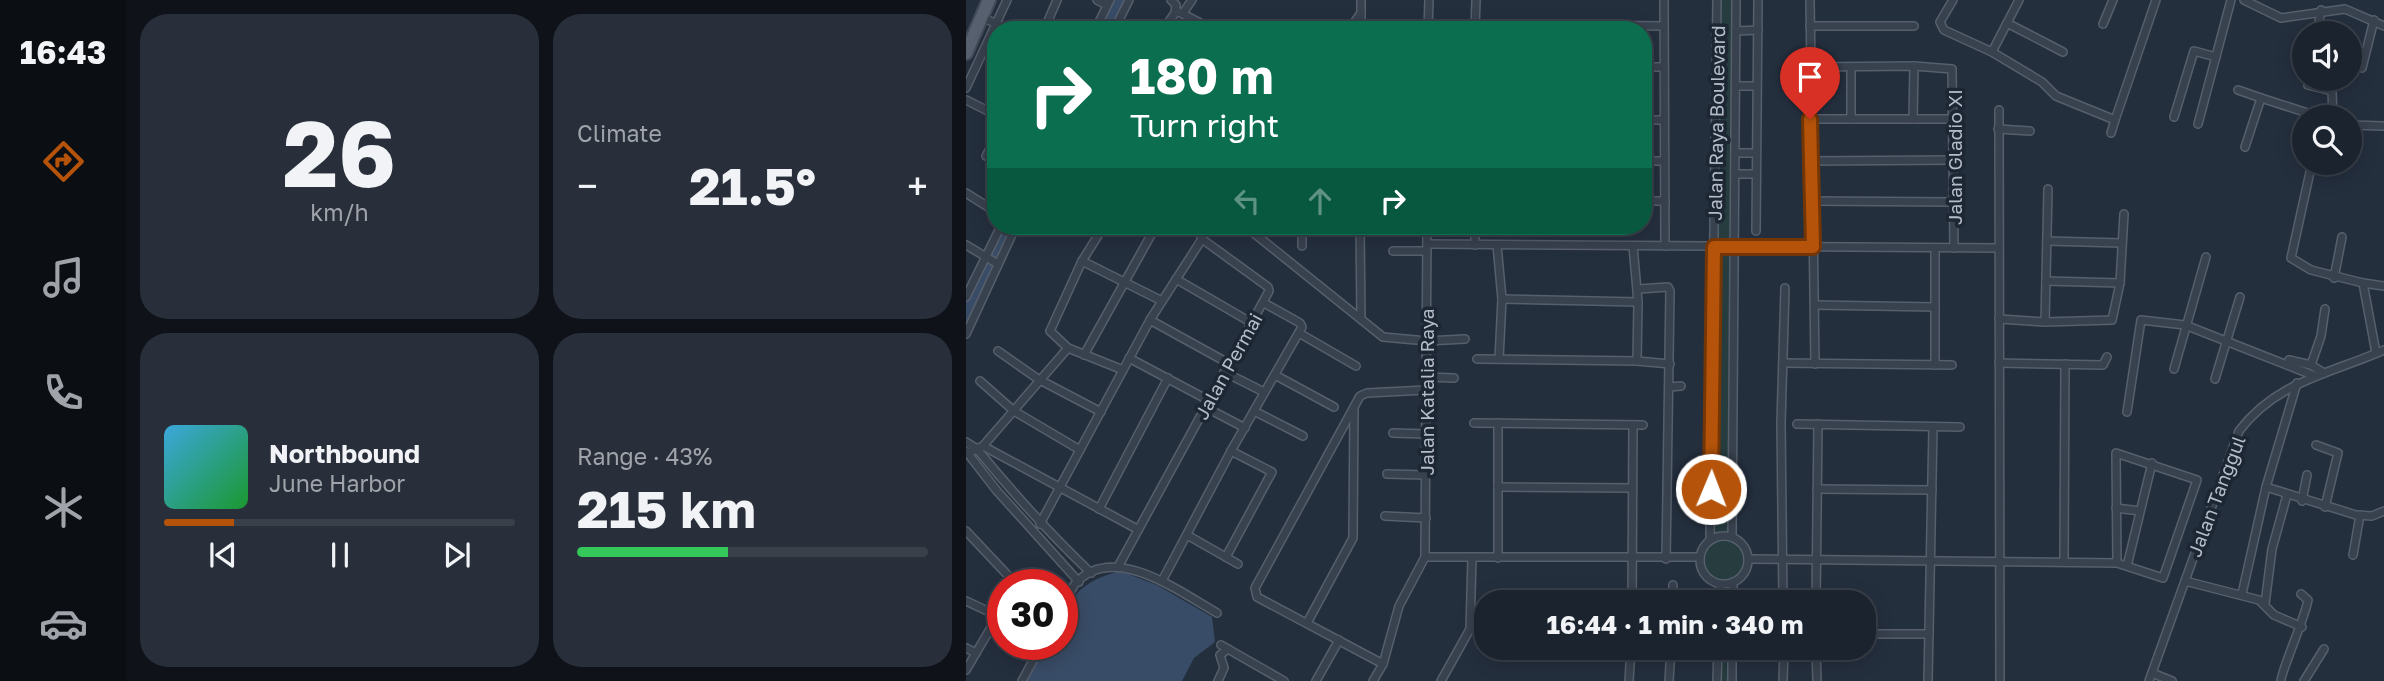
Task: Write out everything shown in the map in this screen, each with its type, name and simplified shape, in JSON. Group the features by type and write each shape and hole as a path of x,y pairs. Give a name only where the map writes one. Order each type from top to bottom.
{"main road":[{"path":"966,53 989,0"}],"street":[{"path":"998,21 1007,0"},
{"path":"1048,21 1057,0"},
{"path":"1097,0 1108,3 1099,21"},
{"path":"1118,21 1129,0"},
{"path":"1171,0 1179,13 1195,21"},
{"path":"1171,21 1192,0"},
{"path":"1361,0 1361,21"},
{"path":"1428,21 1429,0"},
{"path":"1475,21 1476,0"},
{"path":"1664,0 1665,246"},
{"name":"Jalan Raya Boulevard","path":"1710,540 1717,0"},
{"name":"Jalan Raya Boulevard","path":"1732,537 1736,0"},
{"path":"1756,231 1758,0"},
{"path":"1810,0 1810,201 1815,364"},
{"path":"1953,0 1940,26 1992,52 2042,82 2053,95 2115,120"},
{"path":"1992,52 2019,0"},
{"path":"2103,24 2113,0"},
{"path":"2111,133 2156,0"},
{"path":"2198,124 2231,0"},
{"path":"2244,0 2284,19 2320,10 2345,9 2384,26"},
{"path":"2319,21 2320,10"},
{"path":"1355,21 1361,13"},
{"path":"982,17 991,21"},
{"path":"2362,68 2374,20"},
{"path":"2007,23 2063,52"},
{"path":"1652,26 1663,26"},
{"path":"1810,26 1914,26"},
{"path":"1736,31 1758,30"},
{"path":"966,88 987,45"},
{"path":"2174,117 2194,51 2216,57"},
{"path":"1810,67 1914,66 1913,119"},
{"name":"Jalan Gladio XI","path":"1914,66 1950,68 1954,71 1954,248"},
{"path":"1652,67 1664,67"},
{"path":"1851,67 1851,119"},
{"path":"1736,86 1757,86"},
{"path":"2238,90 2292,108"},
{"path":"2245,147 2261,98"},
{"path":"966,100 987,110"},
{"path":"1999,110 2000,681"},
{"path":"1810,119 1954,119"},
{"path":"1652,120 1664,120"},
{"path":"2362,125 2384,126"},
{"path":"1998,129 2029,131"},
{"path":"1735,153 1755,153"},
{"path":"1810,161 1954,160"},
{"path":"1652,161 1664,161"},
{"path":"1735,174 1756,174"},
{"path":"2309,175 2291,258 2297,264 2334,278 2384,286"},
{"path":"2045,322 2048,189"},
{"path":"966,193 987,206"},
{"path":"1652,201 1665,201"},
{"path":"1810,201 1954,202"},
{"path":"1999,319 2045,322 2112,320 2120,284 2124,214"},
{"path":"966,297 997,235"},
{"path":"967,328 1012,235"},
{"path":"1098,235 1082,261 1050,330 1068,348 1123,370"},
{"path":"1084,355 1151,235"},
{"name":"Jalan Permai","path":"1119,565 1228,363 1264,303 1268,287 1200,235"},
{"path":"1256,235 1387,339 1465,339"},
{"path":"1302,235 1302,246"},
{"path":"1360,235 1361,319"},
{"name":"Jalan Katalia Raya","path":"1425,557 1427,235"},
{"path":"1475,235 1475,245"},
{"path":"2334,278 2342,237"},
{"path":"1040,524 1150,320 1202,239"},
{"path":"2047,241 2121,243"},
{"path":"966,245 997,263"},
{"path":"1392,251 1475,245 1998,248"},
{"path":"1497,245 1502,299 1499,359"},
{"path":"1633,246 1639,302 1637,361"},
{"path":"1935,248 1935,365"},
{"path":"2174,369 2206,257"},
{"path":"1082,261 1162,301"},
{"path":"1175,279 1252,323"},
{"path":"2046,281 2120,284"},
{"path":"2363,283 2380,351"},
{"path":"1783,590 1784,288"},
{"path":"1638,289 1670,290 1666,559"},
{"path":"2215,379 2240,297"},
{"path":"1502,299 1639,302"},
{"path":"1162,581 1231,450 1299,333 1300,323 1264,303"},
{"path":"1815,305 1935,307"},
{"path":"2311,365 2321,337 2325,309"},
{"path":"1150,320 1228,363"},
{"path":"2127,412 2141,320 2185,326 2320,374"},
{"path":"1299,333 1356,366"},
{"path":"1065,569 967,452 980,448 1068,348"},
{"path":"998,351 1038,379 1101,412"},
{"name":"Jalan Tanggul","path":"2150,677 2239,431 2269,399 2297,383 2380,351"},
{"path":"1999,363 2103,365 2107,357"},
{"path":"1129,358 1168,378 1245,428"},
{"path":"1477,359 1637,361 1670,364"},
{"path":"2281,361 2311,365 2320,374"},
{"path":"1783,363 1952,365"},
{"path":"2064,562 2065,364"},
{"path":"1224,372 1264,392"},
{"path":"1275,375 1334,407"},
{"path":"1426,377 1454,378"},
{"path":"1099,509 1168,378"},
{"path":"979,381 1014,411 1080,450"},
{"path":"2242,594 2266,487 2297,383"},
{"path":"1669,387 1681,386"},
{"path":"1383,664 1257,597 1255,589 1364,393 1426,390"},
{"path":"1307,623 1353,538 1354,407"},
{"path":"1254,411 1303,436"},
{"path":"1474,423 1643,425"},
{"path":"1498,423 1498,558"},
{"path":"1797,424 1960,427"},
{"path":"1816,590 1818,424"},
{"path":"1632,590 1633,425"},
{"path":"1928,681 1933,427"},
{"path":"1393,433 1426,433"},
{"path":"966,442 1060,487 1137,529"},
{"path":"2316,445 2337,453 2325,507"},
{"path":"980,448 1040,524 1069,548 1091,573"},
{"path":"1226,557 1272,472 1231,450"},
{"path":"1748,559 2117,562 2160,578 2166,575 2198,483 2196,479 2116,453 2117,562"},
{"path":"2127,566 2152,463"},
{"path":"1387,474 1426,475"},
{"path":"2302,501 2307,475"},
{"path":"1498,486 1632,488"},
{"path":"2266,487 2302,501 2360,515 2374,516 2384,511"},
{"path":"1817,489 1931,490"},
{"path":"2265,604 2272,549 2287,495"},
{"path":"2116,508 2140,511"},
{"path":"2353,555 2360,515"},
{"path":"1385,516 1426,518"},
{"path":"966,531 1002,569"},
{"path":"1187,536 1238,564"},
{"path":"1721,536 1732,537 1746,550 1748,559 1744,573 1733,582 1720,584 1709,579 1701,569 1700,556 1710,540 1721,536"},
{"path":"1373,681 1383,664 1392,622 1425,557 1666,559 1700,556"},
{"path":"1441,681 1470,629 1472,558"},
{"path":"1078,582 1091,573 1119,565 1162,581 1217,613"},
{"path":"2185,581 2242,594 2265,604 2274,615 2302,627"},
{"path":"1733,582 1733,590"},
{"path":"1720,584 1720,590"},
{"path":"1673,585 1673,590"},
{"path":"2281,681 2281,670 2302,627 2308,600 2301,594"},
{"path":"966,601 987,611"},
{"path":"966,670 987,634"},
{"path":"1876,634 1929,635"},
{"path":"1316,681 1339,640"},
{"path":"1218,681 1224,668 1220,655 1225,647 1279,680"},
{"path":"966,648 976,653"},
{"path":"2304,681 2324,649"},
{"path":"1022,681 1033,660"},
{"path":"1629,681 1630,660"},
{"path":"1670,681 1671,660"},
{"path":"1717,681 1718,660"},
{"path":"1732,660 1732,681"},
{"path":"1783,681 1784,660"},
{"path":"1816,660 1817,681"},
{"path":"2150,677 2172,681"}],"green space":[{"path":"1717,0 1736,0 1732,537 1744,547 1747,559 1743,570 1733,582 1733,590 1720,590 1720,584 1703,570 1702,552 1710,539"},
{"path":"1718,660 1732,660 1732,681 1717,681"}],"water":[{"path":"1120,571 1157,585 1212,617 1215,642 1194,658 1182,681 1027,681 1039,660 1078,660 1078,593 1106,575"}],"waterway":[{"path":"1108,21 1118,0"},
{"path":"966,315 1006,235"}],"route":[{"path":"1711,489 1714,247 1813,247 1810,119"}]}
